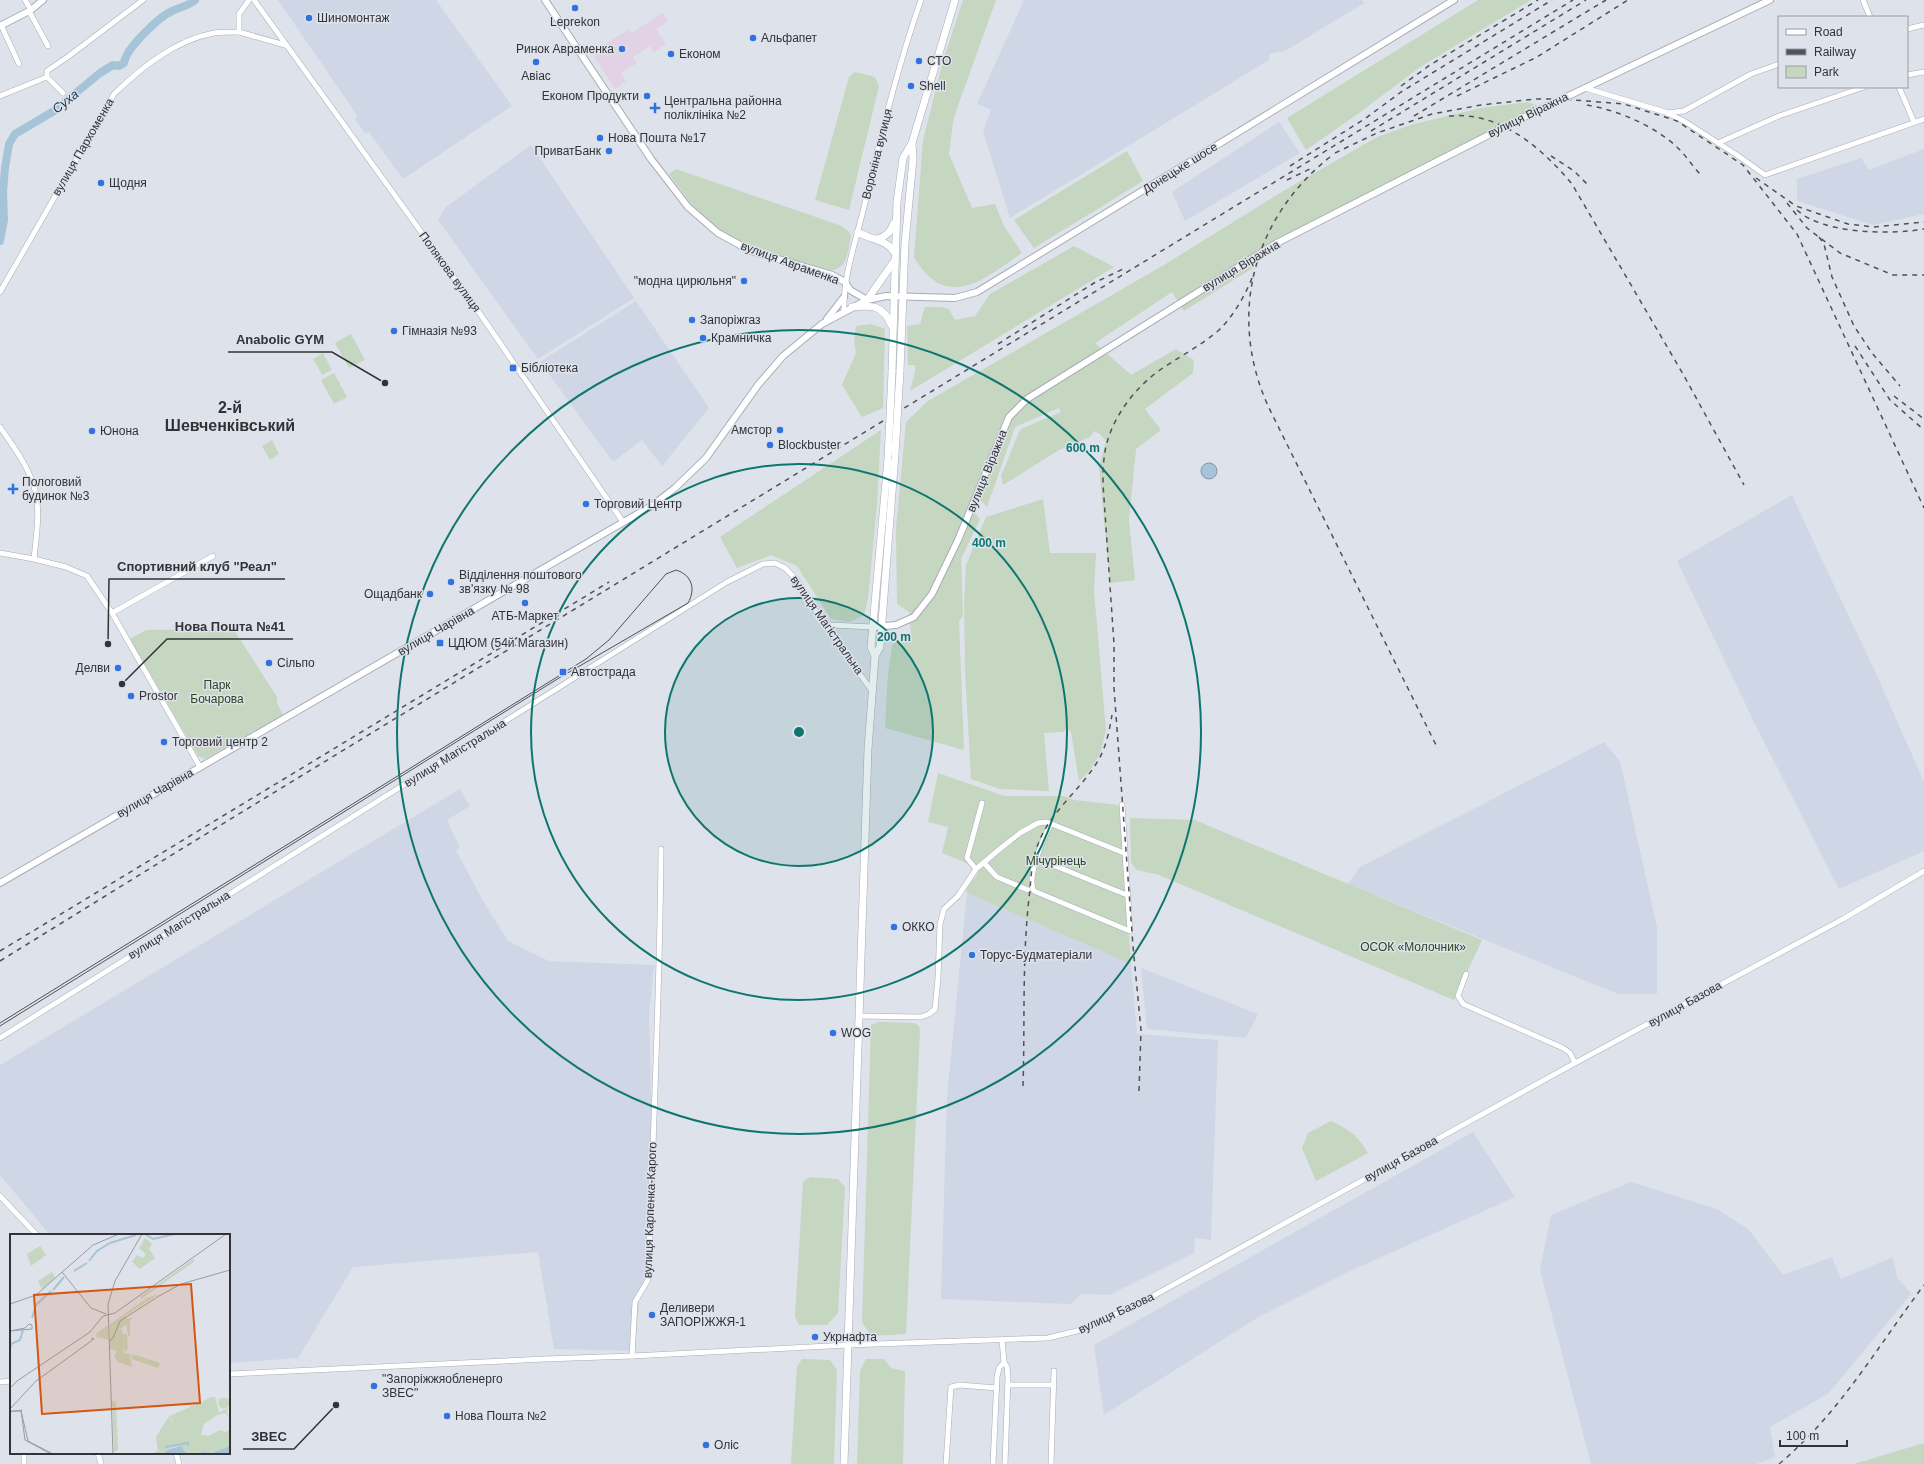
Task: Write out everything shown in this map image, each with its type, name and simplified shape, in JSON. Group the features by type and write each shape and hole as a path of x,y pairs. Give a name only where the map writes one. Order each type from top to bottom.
{"highway":[{"path":"875,656 871,647 888,459 896,216 899,177 903,158 912,143 955,0"},
{"path":"844,1464 855,1170 865,827 872,691 875,656 880,648 895,454 908,203 913,159 912,143"},
{"path":"874,239 882,238 889,233 896,216"},
{"path":"858,232 889,245 895,257"},
{"path":"867,300 895,257"},
{"path":"852,307 874,306 883,311 893,327"}],"main road":[{"path":"1,26 30,11 43,0"},
{"name":"вулиця Авраменка","path":"545,0 651,159 688,207 718,233 751,251 832,275 845,282 850,290 867,300"},
{"name":"Донецьке шосе","path":"867,300 894,296 956,298 978,292 1454,0"},
{"name":"вулиця Віражна","path":"873,627 896,625 914,617 932,594 958,540 1009,417 1027,399 1275,244 1585,88 1770,0"},
{"path":"822,324 844,297"},
{"name":"вулиця Чарівна","path":"0,883 623,522 664,496 706,458 758,384 783,356 822,324 867,300"}],"street":[{"path":"25,0 48,46"},
{"path":"62,93 47,77 46,73 48,69 69,56 143,0"},
{"path":"249,0 239,14 239,32 285,45"},
{"name":"Полякова вулиця","path":"254,0 476,308 623,522"},
{"name":"Вороніна вулиця","path":"844,311 845,282 885,117 907,40 921,0"},
{"path":"1863,0 1870,16"},
{"path":"1908,29 1924,25"},
{"path":"1,26 19,64"},
{"name":"вулиця Пархоменка","path":"0,292 114,94 137,72 184,43 214,33 239,32"},
{"path":"1664,112 1673,113 1684,111 1751,74 1778,64"},
{"path":"1908,75 1924,72"},
{"path":"0,96 47,77"},
{"path":"1585,88 1664,112 1684,121 1758,171 1768,175 1924,119"},
{"path":"1718,143 1779,116 1861,88"},
{"path":"1900,88 1914,122"},
{"path":"1684,111 1684,121"},
{"path":"0,427 32,479 36,494 37,511 34,559"},
{"path":"0,553 66,567 87,576 112,613 200,767"},
{"path":"112,613 213,556"},
{"name":"вулиця Магістральна","path":"0,1038 748,570 762,564 775,563 786,568 797,580 824,624 872,691"},
{"name":"вулиця Віражна","path":"824,624 873,627"},
{"path":"976,870 967,858 982,803"},
{"path":"1051,824 1038,849 1032,883 1034,891 1130,931 1122,805"},
{"path":"859,1016 921,1017 929,1014 935,1009 941,916 944,909 958,896 976,870 1020,833 1044,821 1124,853"},
{"name":"вулиця Карпенка-Карого","path":"632,1356 635,1302 648,1280 655,1054 660,953 661,849"},
{"path":"1038,859 1127,895"},
{"path":"984,863 997,877 1028,890"},
{"name":"вулиця Базова","path":"848,1345 1048,1338 1085,1329 1153,1296 1576,1063 1843,919 1924,871"},
{"path":"1466,974 1458,996 1462,1004 1563,1048 1570,1053 1576,1063"},
{"path":"0,1196 36,1234"},
{"path":"1002,1340 1004,1362 1007,1367 1008,1384 1005,1464"},
{"path":"230,1374 545,1358 669,1355 848,1345"},
{"path":"993,1464 999,1368 1004,1362"},
{"path":"1051,1464 1054,1371"},
{"path":"0,1382 10,1381"},
{"path":"1008,1384 1054,1385"},
{"path":"946,1464 951,1387 959,1385 997,1388"},
{"path":"98,1454 101,1464"},
{"path":"176,1454 179,1464"}],"shaded area":[{"path":"278,0 436,0 512,106 403,179 369,132 365,133 355,119 357,115"},
{"path":"1024,0 1362,0 1364,3 1285,51 1269,54 1269,60 1010,218 983,131 991,110 977,104"},
{"name":"Ринок Авраменка","path":"663,13 668,21 656,29 666,44 654,52 650,46 633,57 637,63 621,73 626,81 615,89 592,53 629,29 631,33"},
{"path":"1279,122 1300,153 1185,221 1172,192"},
{"path":"531,145 634,298 538,359 438,220 446,207"},
{"path":"1924,149 1924,214 1873,225 1797,201 1797,179 1861,158 1869,170"},
{"path":"636,301 709,408 662,466 642,440 613,462 540,362"},
{"path":"1792,495 1874,669 1924,782 1924,851 1839,889 1755,724 1677,561"},
{"path":"1604,742 1620,761 1657,927 1657,994 1618,994 1348,884 1360,867"},
{"path":"460,789 470,806 447,820 460,848 456,850 483,901 508,941 549,961 654,965 649,1016 653,1167 649,1274 640,1292 635,1351 554,1349 538,1252 353,1267 298,1358 230,1363 230,1234 49,1234 0,1175 0,1065"},
{"path":"967,893 1131,964 1137,1034 1218,1040 1211,1240 1195,1238 1194,1253 1109,1295 1082,1294 1070,1304 941,1299 947,1096"},
{"path":"1141,968 1258,1014 1246,1038 1147,1029"},
{"path":"1473,1132 1515,1197 1348,1272 1257,1318 1104,1415 1094,1345"},
{"path":"1631,1182 1717,1209 1749,1230 1783,1275 1832,1257 1841,1279 1893,1257 1897,1277 1911,1294 1829,1393 1770,1427 1775,1457 1756,1464 1591,1464 1540,1270 1551,1215"}],"green space":[{"path":"963,0 996,0 953,122 949,154 972,208 995,204 1004,226 1022,253 990,275 967,285 955,287 943,285 932,279 914,258 923,140 944,58"},
{"path":"1478,0 1531,0 1420,67 1359,113 1306,150 1287,118"},
{"path":"855,72 875,77 879,86 849,210 815,200 849,77"},
{"path":"1528,102 1538,106 1520,119 1251,259 1253,268 1184,311 1172,292 1095,343 1131,375 1176,349 1194,360 1193,373 1145,409 1161,430 1136,449 1129,520 1135,580 1110,583 1099,467 1106,441 1100,434 1094,431 1090,437 1059,450 1003,485 1001,476 1019,432 1023,428 1061,412 1059,408 1015,427 987,507 977,497 971,509 980,519 961,559 963,615 959,622 964,750 885,728 888,674 892,645 911,632 909,612 897,604 896,529 906,422 928,401 1164,265 1280,193 1377,137 1414,124 1481,108"},
{"path":"1127,151 1143,181 1034,248 1014,220"},
{"path":"676,169 842,226 850,233 851,237 844,263 840,267 830,271 751,248 715,227 693,206 669,174"},
{"path":"1074,246 1114,267 910,391 915,372 915,365 908,365 907,326 920,324 925,307 941,307 949,309 955,320 975,316 990,294"},
{"path":"871,324 885,329 883,408 862,417 842,385 856,353 854,340 856,326"},
{"path":"351,334 365,360 349,368 335,343"},
{"path":"323,353 332,370 322,375 313,359"},
{"path":"334,373 347,397 334,404 321,380"},
{"path":"881,430 877,504 868,599 864,615 850,622 831,619 797,566 771,555 737,568 720,537"},
{"path":"272,440 279,454 270,460 262,446"},
{"path":"1043,499 1050,553 1096,553 1094,591 1106,730 1100,754 1089,772 1079,781 1071,732 1067,729 1063,732 1044,733 1049,791 1000,789 971,779 965,671 964,603 966,565 986,517"},
{"name":"Парк Бочарова","path":"146,630 234,630 277,697 277,703 283,715 205,759 198,756 130,639"},
{"name":"Мічурінець","path":"938,773 1004,796 1064,796 1074,800 1119,805 1131,964 967,893 966,889 978,874 967,863 942,853 948,827 928,822"},
{"name":"ОСОК «Молочник»","path":"1130,818 1195,820 1482,940 1454,1000 1159,875 1137,870 1131,863"},
{"path":"879,1022 914,1023 919,1026 920,1031 906,1334 871,1336 862,1322 871,1025"},
{"path":"1331,1121 1352,1134 1360,1141 1368,1153 1316,1181 1302,1148 1308,1133"},
{"path":"810,1177 838,1179 845,1187 838,1313 827,1325 799,1325 795,1316 803,1182"},
{"path":"802,1359 830,1360 837,1370 834,1464 791,1464 797,1367"},
{"path":"866,1359 884,1359 891,1368 905,1371 903,1464 857,1464 860,1371"},
{"path":"1924,1443 1924,1464 1854,1464"}],"water":[{"path":"1206,463 1212,463 1217,468 1215,477 1212,479 1206,479 1201,474 1201,468"}],"waterway":[{"name":"Суха","path":"0,241 4,220 3,192 5,168 9,144 15,134 54,111 100,73 113,65 119,66 124,63 131,49 152,26 166,14 190,4 195,0"}],"tram line":[{"path":"0,1023 586,659 609,640 666,574 676,570 686,575 689,579 692,593 688,603 559,678 0,1026"}],"railway":[{"path":"1401,86 1430,65 1538,0"},
{"path":"1290,166 1366,118 1401,92 1552,0"},
{"path":"0,961 1573,0"},
{"path":"1371,131 1586,0"},
{"path":"1414,116 1606,0"},
{"path":"1457,96 1537,57 1628,0"},
{"path":"1335,153 1377,133 1432,114 1481,105 1535,99 1562,99 1624,104 1677,121 1743,165 1797,234 1924,508"},
{"path":"1587,105 1599,107 1624,115 1660,134 1679,149 1701,175"},
{"path":"1449,116 1467,116 1485,119 1518,134 1547,157 1572,184 1683,374 1744,485"},
{"path":"1551,156 1574,171 1588,185"},
{"path":"1330,157 1303,182 1282,210 1265,240 1254,272 1249,305 1250,339 1256,374 1269,408 1436,745"},
{"path":"1287,180 1312,168"},
{"path":"1756,178 1796,206 1848,224 1874,227 1924,222"},
{"path":"1787,203 1807,228 1840,253 1893,275 1924,275"},
{"path":"1797,210 1808,218 1823,224 1858,231 1894,232 1924,229"},
{"path":"1819,237 1824,244 1832,277 1854,326 1872,353 1900,386"},
{"path":"998,344 1094,283 1123,269"},
{"path":"1139,1091 1141,1030 1133,946 1114,688 1114,644 1103,484 1104,459 1110,432 1116,419 1132,396 1152,376 1219,330 1240,303 1254,273"},
{"path":"1855,346 1890,400 1924,430"},
{"path":"1894,396 1924,419"},
{"path":"0,951 609,582"},
{"path":"1023,1086 1025,945 1034,856 1047,826 1096,764 1107,740 1112,715"},
{"path":"1779,1464 1820,1424 1857,1379 1924,1285"}],"place":[{"name":"Leprekon","path":"575,8"},
{"name":"Шиномонтаж","path":"309,18"},
{"name":"Альфапет","path":"753,38"},
{"name":"Ринок Авраменка","path":"622,49"},
{"name":"Економ","path":"671,54"},
{"name":"СТО","path":"919,61"},
{"name":"Авіас","path":"536,62"},
{"name":"Shell","path":"911,86"},
{"name":"Економ Продукти","path":"647,96"},
{"name":"Центральна районна поліклініка №2","path":"655,108"},
{"name":"Нова Пошта №17","path":"600,138"},
{"name":"ПриватБанк","path":"609,151"},
{"name":"Щодня","path":"101,183"},
{"name":"\"модна цирюльня\"","path":"744,281"},
{"name":"Запоріжгаз","path":"692,320"},
{"name":"Гімназія №93","path":"394,331"},
{"name":"Крамничка","path":"703,338"},
{"name":"Бібліотека","path":"513,368"},
{"name":"Anabolic GYM","path":"385,383"},
{"name":"Амстор","path":"780,430"},
{"name":"Юнона","path":"92,431"},
{"name":"Blockbuster","path":"770,445"},
{"name":"Пологовий будинок №3","path":"13,489"},
{"name":"Торговий Центр","path":"586,504"},
{"name":"Відділення поштового зв'язку № 98","path":"451,582"},
{"name":"Ощадбанк","path":"430,594"},
{"name":"АТБ-Маркет","path":"525,603"},
{"name":"ЦДЮМ (54й Магазин)","path":"440,643"},
{"name":"Спортивний клуб \"Реал\"","path":"108,644"},
{"name":"Сільпо","path":"269,663"},
{"name":"Делви","path":"118,668"},
{"name":"Автострада","path":"563,672"},
{"name":"Нова Пошта №41","path":"122,684"},
{"name":"Prostor","path":"131,696"},
{"name":"Торговий центр 2","path":"164,742"},
{"name":"ОККО","path":"894,927"},
{"name":"Торус-Будматеріали","path":"972,955"},
{"name":"WOG","path":"833,1033"},
{"name":"Деливери ЗАПОРІЖЖЯ-1","path":"652,1315"},
{"name":"Укрнафта","path":"815,1337"},
{"name":"\"Запоріжжяобленерго ЗВЕС\"","path":"374,1386"},
{"name":"ЗВЕС","path":"336,1405"},
{"name":"Нова Пошта №2","path":"447,1416"},
{"name":"Оліс","path":"706,1445"}],"district":[{"name":"2-й Шевченківський","path":"230,416"}]}
